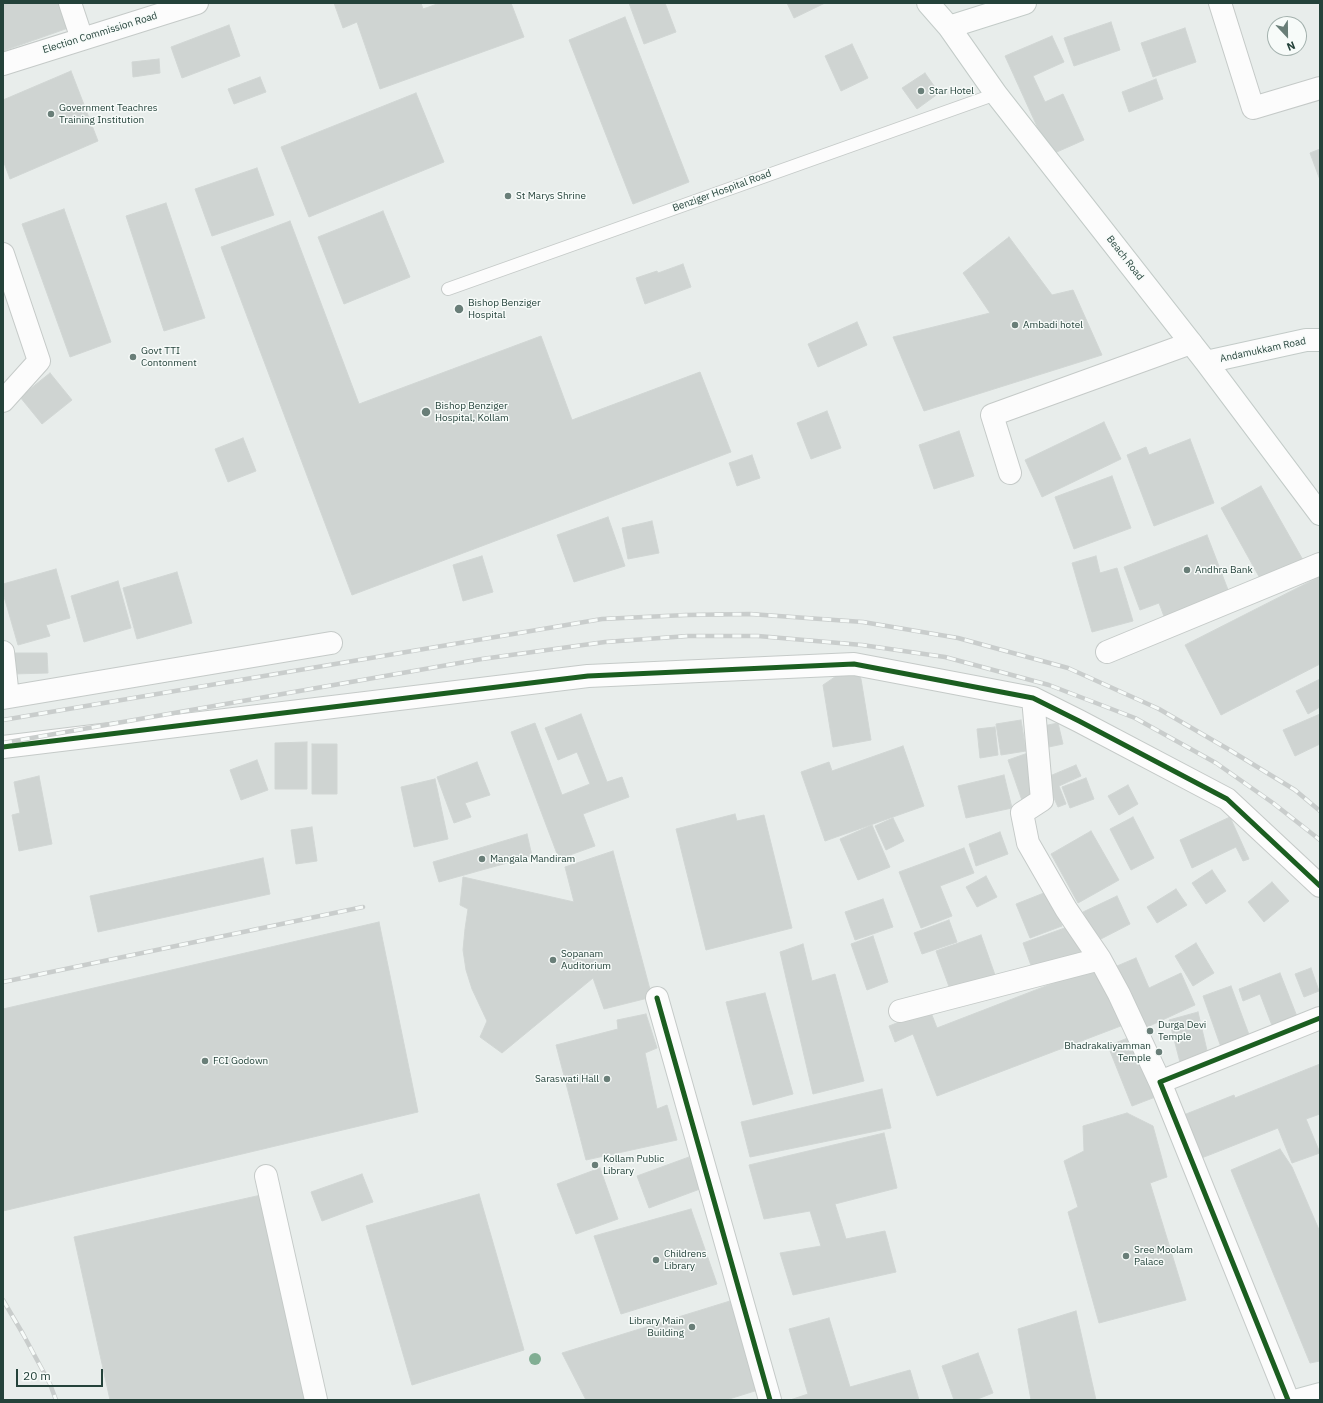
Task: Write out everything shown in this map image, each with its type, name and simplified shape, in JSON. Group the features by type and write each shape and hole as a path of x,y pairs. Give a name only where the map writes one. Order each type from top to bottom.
{"street":[{"path":"70,3 82,39"},
{"name":"Election Commission Road","path":"3,64 197,3"},
{"name":"Beach Road","path":"928,3 949,27 996,94 1206,362 1320,514"},
{"path":"949,27 1025,3"},
{"path":"1220,3 1253,108 1320,88"},
{"path":"3,254 39,361 3,401"},
{"name":"Andamukkam Road","path":"1206,362 1306,340 1320,340"},
{"path":"1010,473 992,415 1191,343"},
{"path":"1107,652 1320,564"},
{"path":"3,652 5,698 330,643"},
{"path":"3,746 595,675 854,664 1032,698 1227,799 1320,886"},
{"path":"1032,698 1042,800 1022,813 1028,843 1066,909 1100,959 1119,994 1160,1082 1288,1400"},
{"path":"900,1010 1100,959"},
{"path":"657,998 770,1400"},
{"path":"1160,1082 1320,1018"},
{"path":"266,1176 316,1400"},
{"path":"1298,1400 1320,1394"}],"lane":[{"name":"Benziger Hospital Road","path":"448,289 996,94"}],"building":[{"path":"3,3 63,3 71,27 3,51"},
{"path":"334,3 421,3 423,9 440,3 511,3 524,37 380,89 357,22 343,28"},
{"path":"629,3 665,3 676,32 644,44"},
{"path":"787,3 825,3 794,18"},
{"path":"625,17 689,182 633,204 569,40"},
{"path":"1111,22 1120,50 1074,66 1064,38"},
{"path":"229,25 240,56 182,78 171,47"},
{"path":"1185,28 1196,62 1153,77 1141,43"},
{"path":"1052,36 1064,62 1033,76 1045,102 1063,94 1084,140 1050,155 1005,56"},
{"path":"852,44 868,78 841,91 825,56"},
{"path":"159,59 160,73 133,77 132,62"},
{"name":"Government Teachres Training Institution","path":"71,71 98,141 10,179 3,160 3,100"},
{"name":"Star Hotel","path":"925,73 939,93 917,109 902,88"},
{"path":"260,77 266,92 234,104 228,89"},
{"path":"1156,79 1163,99 1129,112 1122,92"},
{"path":"416,93 444,162 309,217 281,147"},
{"path":"1320,149 1320,180 1310,153"},
{"path":"257,168 274,215 212,236 195,189"},
{"path":"166,203 205,318 164,331 126,216"},
{"path":"64,209 111,342 70,357 22,224"},
{"path":"383,211 410,277 344,304 318,237"},
{"name":"Bishop Benziger Hospital, Kollam","path":"290,221 359,404 541,336 572,420 700,372 731,452 352,595 221,247"},
{"name":"Ambadi hotel","path":"1009,237 1052,295 1073,290 1102,355 924,411 893,337 990,313 963,273"},
{"path":"683,264 691,287 645,304 636,278 657,271 658,273"},
{"path":"857,322 867,345 818,367 808,344"},
{"path":"50,373 72,400 42,424 20,397"},
{"path":"827,411 841,448 811,459 797,423"},
{"path":"1104,422 1121,459 1042,497 1025,460"},
{"path":"959,431 974,476 934,489 919,445"},
{"path":"243,438 256,471 228,482 215,449"},
{"path":"1190,439 1214,503 1154,526 1127,455 1146,447 1149,455"},
{"path":"752,455 760,478 737,486 729,463"},
{"path":"1112,476 1131,528 1074,549 1055,497"},
{"path":"1261,486 1303,560 1262,582 1221,508"},
{"path":"608,517 625,566 574,582 557,535"},
{"path":"652,521 659,553 628,559 622,528"},
{"path":"1207,535 1230,595 1165,619 1159,603 1140,610 1124,567"},
{"path":"482,556 493,592 463,601 453,565"},
{"path":"1096,556 1100,573 1117,568 1133,621 1092,632 1072,563"},
{"path":"56,569 70,618 46,625 50,636 18,645 3,593 3,584"},
{"path":"177,572 192,623 137,639 123,588"},
{"path":"1319,577 1320,664 1221,715 1185,645"},
{"path":"118,581 131,628 84,642 71,596"},
{"path":"13,653 47,653 48,673 13,674"},
{"path":"854,664 861,679 871,740 833,747 823,685"},
{"path":"1320,679 1320,707 1308,714 1296,691"},
{"path":"581,714 607,782 622,777 629,797 583,814 595,846 559,859 511,732 535,723 562,795 590,784 577,752 558,760 545,728"},
{"path":"1320,714 1320,744 1295,756 1283,730"},
{"path":"1021,720 1026,751 1001,755 996,724"},
{"path":"1058,723 1063,744 1044,748 1038,727"},
{"path":"995,727 998,755 980,758 977,729"},
{"path":"307,742 307,789 275,789 275,743"},
{"path":"312,744 337,744 337,794 312,794"},
{"path":"903,746 924,806 825,841 801,772 829,762 832,771"},
{"path":"1028,753 1045,802 1025,809 1008,760"},
{"path":"257,760 268,790 241,800 230,770"},
{"path":"477,762 490,795 465,803 471,817 454,823 437,777"},
{"path":"1076,765 1081,776 1059,786 1066,804 1058,807 1045,778"},
{"path":"1004,775 1012,808 966,818 958,786"},
{"path":"39,776 52,844 19,851 12,815 20,813 14,782"},
{"path":"1086,778 1094,799 1070,808 1062,787"},
{"path":"435,779 448,839 414,847 401,787"},
{"path":"1128,785 1138,804 1119,815 1108,796"},
{"path":"735,814 737,821 764,815 792,928 706,950 676,829"},
{"path":"1133,817 1154,858 1131,870 1110,829"},
{"path":"1230,817 1249,859 1243,861 1236,847 1192,868 1180,840"},
{"path":"893,818 904,841 886,850 875,826"},
{"path":"872,825 890,867 858,880 840,839"},
{"path":"312,827 317,861 296,864 291,830"},
{"path":"1091,831 1119,880 1078,903 1051,854"},
{"path":"1000,832 1008,854 976,866 969,844"},
{"name":"Mangala Mandiram","path":"527,834 532,856 439,882 433,862"},
{"path":"964,848 974,873 940,886 952,916 921,928 899,872"},
{"name":"Sopanam Auditorium","path":"613,851 652,997 604,1009 593,978 502,1053 480,1037 487,1021 472,989 466,970 463,950 468,909 460,905 463,877 574,902 565,867"},
{"path":"263,858 270,894 98,932 90,896"},
{"path":"1212,870 1226,891 1206,904 1192,883"},
{"path":"986,876 997,897 977,907 966,887"},
{"path":"1272,882 1289,901 1264,922 1248,902"},
{"path":"1176,889 1187,905 1157,923 1147,907"},
{"path":"1049,891 1062,926 1030,938 1016,904"},
{"path":"1117,896 1130,924 1097,941 1083,912"},
{"path":"883,899 893,927 855,940 845,912"},
{"path":"949,920 957,942 922,954 914,933"},
{"name":"FCI Godown","path":"379,922 418,1112 3,1211 3,1009"},
{"path":"1073,925 1083,953 1033,971 1023,943"},
{"path":"981,935 995,975 951,992 936,951"},
{"path":"873,936 888,982 867,990 851,944"},
{"path":"1196,943 1214,973 1193,986 1175,956"},
{"path":"803,944 812,981 835,974 864,1081 813,1094 780,952"},
{"path":"1136,958 1149,988 1181,973 1195,1005 1145,1028 1117,966"},
{"path":"1103,964 1126,1024 937,1096 913,1034 895,1042 889,1026 930,1010 937,1028"},
{"path":"1311,968 1319,991 1304,997 1295,974"},
{"path":"1280,973 1298,1019 1273,1028 1260,994 1243,1001 1239,989"},
{"path":"1231,986 1251,1040 1222,1050 1203,996"},
{"path":"765,993 793,1094 753,1105 726,1002"},
{"path":"1198,1012 1209,1059 1181,1066 1169,1020"},
{"name":"Saraswati Hall","path":"646,1014 657,1048 645,1053 657,1109 667,1105 677,1140 586,1160 556,1045 618,1029 617,1020"},
{"path":"1135,1035 1158,1096 1132,1106 1108,1046"},
{"path":"1320,1064 1320,1114 1306,1119 1320,1153 1292,1163 1278,1128 1199,1159 1181,1116 1234,1095 1235,1098"},
{"path":"882,1089 891,1128 750,1157 741,1122"},
{"name":"Sree Moolam Palace","path":"1127,1113 1153,1126 1167,1177 1150,1183 1186,1300 1099,1323 1068,1212 1078,1207 1064,1161 1084,1151 1083,1126"},
{"path":"884,1133 897,1188 835,1204 846,1239 885,1231 896,1272 793,1295 780,1253 821,1246 810,1211 764,1219 749,1165"},
{"path":"1280,1149 1292,1167 1320,1232 1320,1361 1310,1363 1231,1170"},
{"path":"689,1157 700,1189 649,1208 637,1176"},
{"path":"600,1168 618,1219 576,1234 557,1184"},
{"path":"362,1174 373,1202 322,1221 311,1192"},
{"path":"270,1193 316,1400 110,1400 74,1237"},
{"path":"479,1194 524,1350 412,1385 366,1226"},
{"name":"Childrens Library","path":"691,1209 717,1284 621,1314 594,1236"},
{"name":"Library Main Building","path":"730,1301 758,1390 726,1400 586,1400 562,1353"},
{"path":"1076,1311 1096,1400 1031,1400 1018,1329"},
{"path":"829,1318 850,1387 910,1370 919,1400 790,1400 808,1394 789,1329"},
{"path":"978,1353 993,1393 975,1400 954,1400 942,1366"}],"railway":[{"path":"3,720 602,619 750,614 863,622 958,638 1068,668 1159,709 1295,790 1320,811"},
{"path":"3,743 482,659 605,642 688,636 758,636 862,645 945,657 1049,685 1135,718 1216,763 1273,803 1320,840"},
{"path":"3,982 363,907"},
{"path":"3,1300 50,1384 56,1400"}],"cycle path":[{"path":"3,747 588,676 854,664 1033,698 1227,799 1320,886"},
{"path":"657,998 770,1400"},
{"path":"1288,1400 1160,1082 1320,1018"}],"place":[{"name":"Star Hotel","path":"921,91"},
{"name":"Government Teachres Training Institution","path":"51,114"},
{"name":"St Marys Shrine","path":"508,196"},
{"name":"Bishop Benziger Hospital","path":"459,309"},
{"name":"Ambadi hotel","path":"1015,325"},
{"name":"Govt TTI Contonment","path":"133,357"},
{"name":"Bishop Benziger Hospital, Kollam","path":"426,412"},
{"name":"Andhra Bank","path":"1187,570"},
{"name":"Mangala Mandiram","path":"482,859"},
{"name":"Sopanam Auditorium","path":"553,960"},
{"name":"Durga Devi Temple","path":"1150,1031"},
{"name":"Bhadrakaliyamman Temple","path":"1159,1052"},
{"name":"FCI Godown","path":"205,1061"},
{"name":"Saraswati Hall","path":"607,1079"},
{"name":"Kollam Public Library","path":"595,1165"},
{"name":"Sree Moolam Palace","path":"1126,1256"},
{"name":"Childrens Library","path":"656,1260"},
{"name":"Library Main Building","path":"692,1327"}]}
